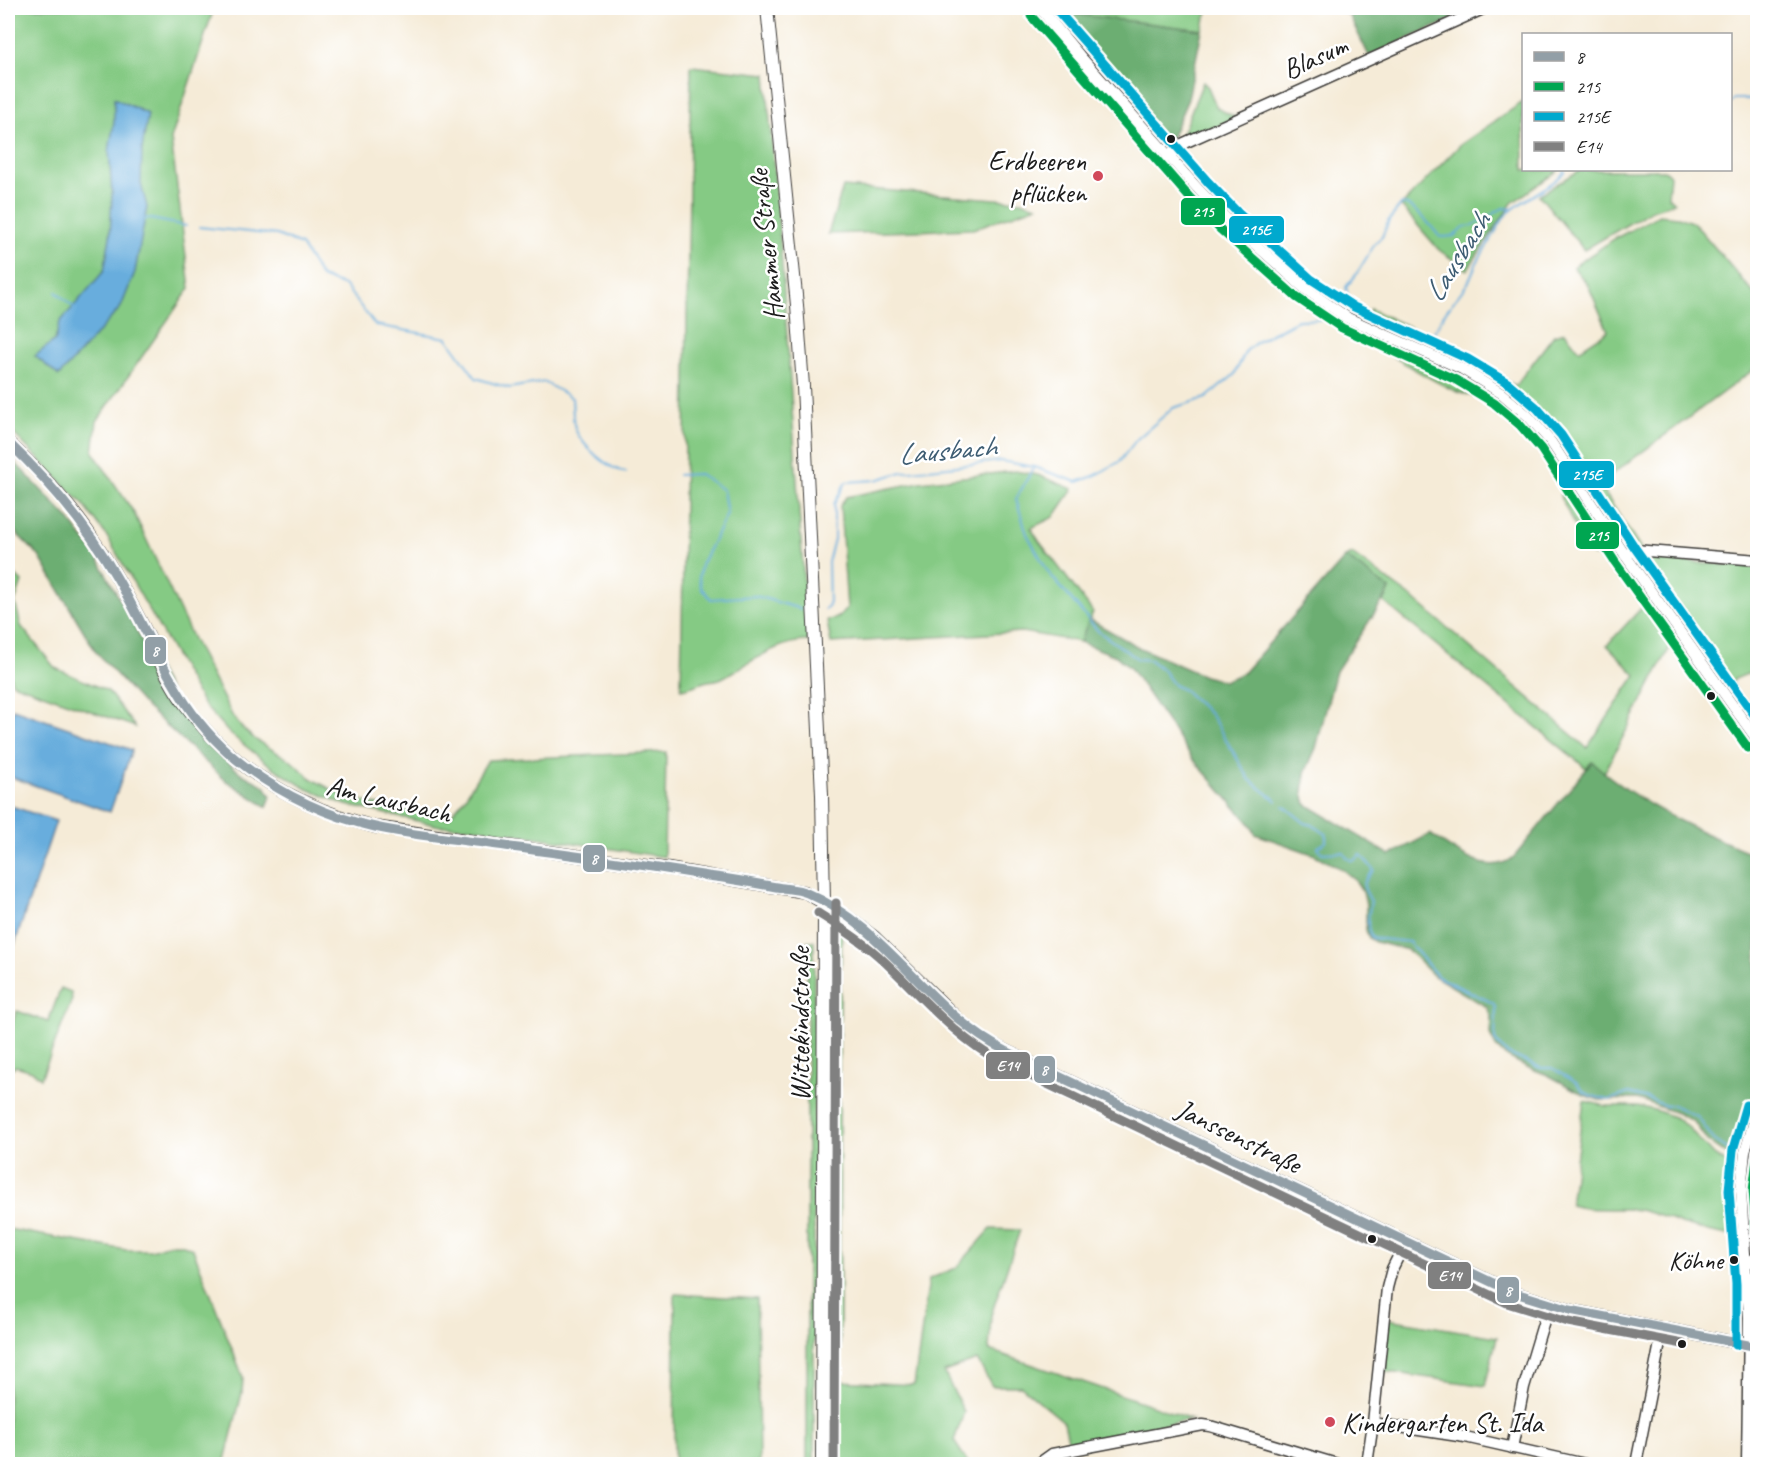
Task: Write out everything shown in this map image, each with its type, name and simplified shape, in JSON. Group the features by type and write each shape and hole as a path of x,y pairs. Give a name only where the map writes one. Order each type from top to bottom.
{"main road":[{"name":"Hammer Straße","path":"767,8 797,305 807,477"},
{"name":"Am Lausbach","path":"8,442 69,506 94,540 138,616 181,700 224,749 286,795 333,815 375,826 790,889 805,892 824,903"},
{"name":"Wittekindstraße","path":"807,477 822,795 824,903 822,1464"},
{"name":"Janssenstraße","path":"824,903 874,937 966,1027 988,1042 1512,1292 1591,1315 1753,1346"}],"street":[{"path":"1040,8 1168,157 1229,221 1278,266 1348,318 1462,369 1513,403 1539,427 1698,660 1758,741"},
{"name":"Blasum","path":"1168,157 1182,144 1485,8"},
{"path":"1625,555 1635,550 1758,560"},
{"path":"1747,1464 1753,1346 1742,1215 1743,1166 1758,1108"},
{"path":"1368,1462 1387,1288 1392,1269 1406,1241"},
{"path":"1747,1263 1758,1254"},
{"path":"1512,1448 1524,1387 1549,1304"},
{"path":"1636,1464 1664,1328"},
{"path":"1373,1423 1432,1430 1585,1464"},
{"path":"1038,1464 1052,1454 1203,1425 1337,1464"}],"green space":[{"path":"8,8 214,8 171,139 190,288 97,421 93,452 133,511 194,641 233,717 256,740 290,760 312,779 338,793 368,803 448,818 462,802 488,760 666,752 664,857 470,827 440,826 346,805 305,788 272,767 229,733 203,704 106,535 83,504 8,428"},
{"path":"1058,8 1208,8 1202,30 1063,13"},
{"path":"1334,8 1478,8 1369,56 1349,15"},
{"path":"1063,13 1202,30 1188,99 1167,147"},
{"path":"691,66 766,74 782,264 808,641 774,649 718,680 706,681 681,689"},
{"path":"1203,82 1208,87 1217,108 1237,118 1177,146"},
{"path":"1522,103 1522,171 1558,171 1512,203 1467,270 1439,250 1401,206 1460,145"},
{"path":"1578,171 1665,171 1670,175 1668,197 1674,203 1652,210 1584,250 1539,195"},
{"path":"843,187 1021,201 1037,206 973,229 828,234"},
{"path":"1659,215 1678,217 1694,223 1757,297 1757,367 1599,484 1647,559 1757,567 1757,670 1730,681 1757,724 1757,753 1674,640 1604,773 1592,762 1586,768 1384,602 1390,590 1346,557 1352,554 1414,599 1587,748 1636,675 1607,645 1648,601 1615,552 1593,556 1581,540 1560,495 1566,485 1553,459 1529,425 1506,408 1487,399 1453,390 1361,338 1370,309 1425,334 1431,343 1515,386 1554,335 1565,332 1579,350 1608,331 1588,285 1573,267 1614,239"},
{"path":"8,455 68,518 96,555 177,706 215,751 242,774 265,786 271,796 267,807 225,780 143,704 96,652 39,556 8,525"},
{"path":"1015,471 1038,475 1073,489 1054,517 1031,528 1093,612 1080,642 1022,632 831,643 827,621 840,616 847,608 840,506 846,497 920,482"},
{"path":"1346,557 1390,590 1336,671 1316,748 1305,773 1303,793 1306,804 1390,855 1430,834 1470,859 1493,865 1504,863 1514,857 1592,762 1630,791 1670,816 1757,855 1757,1157 1748,1161 1726,1154 1707,1141 1694,1122 1679,1114 1638,1099 1599,1100 1584,1095 1504,1055 1496,1047 1490,1035 1491,1017 1487,1007 1434,976 1408,950 1375,942 1369,938 1366,930 1366,905 1363,892 1355,880 1343,870 1315,855 1255,834 1251,825 1192,758 1131,669 1116,656 1080,642 1089,619 1140,648 1204,676 1224,681 1243,673"},
{"path":"8,568 22,582 15,602 21,626 55,668 108,691 135,727 12,683 8,666"},
{"path":"836,925 842,926 839,1043 840,1381 914,1385 929,1279 956,1268 991,1229 1020,1230 991,1315 989,1350 1192,1419 1069,1444 1064,1422 1021,1386 992,1386 977,1360 944,1372 964,1412 954,1441 969,1464 830,1464 832,967"},
{"path":"807,941 814,941 814,1464 807,1464"},
{"path":"61,988 71,992 72,1000 41,1078 32,1071 16,1066 8,1070 8,1034 17,1011 48,1022"},
{"path":"1584,1101 1606,1106 1638,1106 1676,1118 1689,1128 1712,1154 1736,1169 1738,1237 1693,1228 1639,1210 1570,1205"},
{"path":"1757,1157 1757,1250 1751,1252 1748,1161"},
{"path":"8,1229 126,1250 151,1250 169,1244 181,1244 193,1249 243,1377 242,1393 224,1464 8,1464"},
{"path":"675,1294 757,1299 759,1464 674,1464"},
{"path":"1388,1319 1497,1337 1485,1386 1382,1371"}],"water":[{"path":"114,98 148,114 142,149 141,184 147,207 135,272 121,307 59,376 35,356 55,340 60,322 104,271 110,237 112,194 109,151 114,122"},
{"path":"13,709 132,750 110,812 8,776 8,725"},
{"path":"8,805 56,821 8,964"}],"waterway":[{"name":"Lausbach","path":"1732,101 1734,99 1758,99"},
{"name":"Lausbach","path":"1383,320 1425,342 1429,341 1444,314 1468,283 1476,264 1505,216 1564,171"},
{"path":"1350,309 1346,287 1376,242 1382,237 1389,220 1402,204 1417,211 1439,236 1444,237 1454,236 1464,227 1472,226 1503,208 1512,209"},
{"name":"Lausbach","path":"145,220 146,218 186,226"},
{"name":"Lausbach","path":"199,227 277,235 301,245 321,277 345,286 375,325 447,338 476,378 509,388 544,382 572,398 574,423 580,437 605,462 626,472"},
{"name":"Lausbach","path":"56,292 76,309"},
{"name":"Lausbach","path":"1348,310 1376,317"},
{"name":"Lausbach","path":"825,609 829,605 828,562 834,539 834,504 846,482 876,480 902,472 1001,461 1034,467 1077,482 1094,476 1119,462 1137,439 1173,408 1206,398 1234,375 1246,351 1258,341 1298,320 1336,319"},
{"path":"1034,467 1016,499 1027,534 1048,572 1099,632 1138,659 1150,660 1163,670 1174,685 1184,690 1211,715 1250,780 1277,801"},
{"name":"Lausbach","path":"678,475 700,474 723,490 727,514 701,565 699,578 701,588 711,599 756,596 801,609"},
{"path":"1284,806 1305,823 1313,825 1326,834 1326,842 1318,847 1322,853 1343,852 1353,861 1361,855 1374,870 1364,885 1371,901 1368,925 1372,938 1409,942 1438,977 1493,1003 1496,1007 1495,1040 1506,1053 1541,1068 1552,1068 1592,1096 1609,1100 1629,1093 1666,1106 1672,1105 1697,1116 1714,1140 1732,1152"},
{"path":"1750,1161 1758,1167"}],"transit line":[{"name":"215E","path":"1055,8 1208,182 1237,212 1311,279 1354,307 1468,359 1508,383 1537,408 1561,435 1635,548 1758,720"},
{"name":"215","path":"1031,16 1190,198 1221,230 1296,297 1342,328 1456,380 1494,403 1520,425 1541,449 1615,562 1748,748"},
{"name":"8","path":"8,442 54,490 94,541 117,578 185,703 202,725 222,747 246,767 291,796 358,823 390,830 630,864 803,892 835,908 861,927 954,1015 979,1035 1006,1051 1512,1292 1570,1310 1758,1347"},
{"name":"E14","path":"834,1464 836,903"},
{"name":"E14","path":"818,913 869,948 954,1029 1001,1062 1507,1303 1568,1322 1683,1344"},
{"name":"215E","path":"1736,1345 1736,1284 1729,1190 1733,1150 1746,1105"},
{"name":"215","path":"1758,1152 1753,1190 1758,1250"}],"place":[{"name":"Erdbeeren pflücken","path":"1098,176"},
{"name":"Köhne","path":"1734,1260"},
{"name":"Kindergarten St. Ida","path":"1330,1422"}]}
